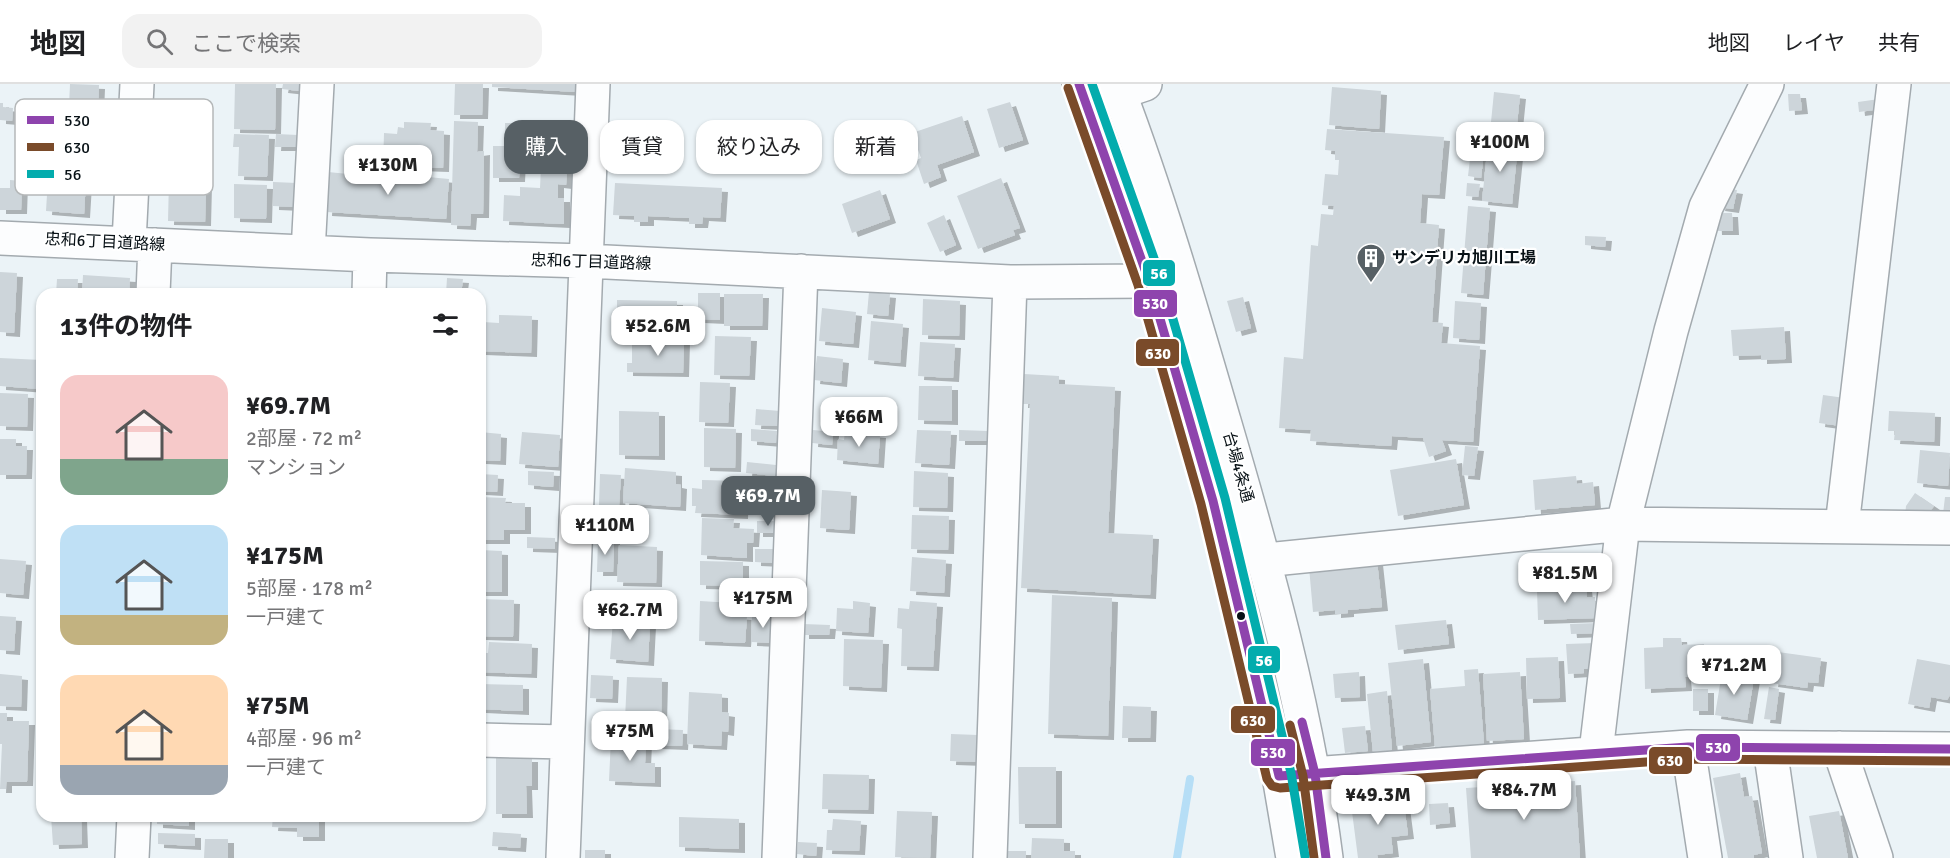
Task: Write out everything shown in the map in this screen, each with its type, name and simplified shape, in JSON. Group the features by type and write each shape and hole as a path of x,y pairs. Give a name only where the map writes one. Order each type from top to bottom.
{"main road":[{"path":"137,84 137,99"},
{"path":"308,252 316,84"},
{"path":"562,858 593,84"},
{"path":"1596,752 1623,524 1671,331 1706,207 1767,84"},
{"path":"1842,526 1894,84"},
{"path":"1083,94 1127,87"},
{"name":"台場4条通","path":"1127,87 1265,560 1315,774 1326,858"},
{"name":"台場4条通","path":"1083,94 1149,281 1213,501 1279,776 1293,858"},
{"path":"140,195 142,243 152,288"},
{"name":"忠和6丁目道路線","path":"0,238 370,255 586,261 1010,282 1149,281 1181,272"},
{"path":"369,288 370,255"},
{"path":"779,858 801,271"},
{"path":"990,858 1010,282"},
{"path":"1265,560 1623,524 1950,528"},
{"path":"486,740 567,742"},
{"path":"1279,776 1688,747 1950,749"},
{"path":"1688,747 1705,858"},
{"path":"1770,748 1786,858"},
{"path":"1839,748 1876,858"},
{"path":"132,858 134,822"}],"building":[{"path":"70,84 99,85 98,99 69,99"},
{"path":"235,84 276,84 275,130 234,129"},
{"path":"283,84 301,84 300,91 282,89"},
{"path":"455,84 483,84 482,115 454,115"},
{"path":"492,84 576,84 576,92 492,87"},
{"path":"1332,87 1381,91 1379,129 1329,125"},
{"path":"1494,92 1520,95 1516,134 1490,132"},
{"path":"1788,94 1800,94 1802,110 1789,111"},
{"path":"1879,99 1881,109 1859,112 1858,102"},
{"path":"1010,102 1023,140 999,148 987,109"},
{"path":"0,103 3,103 3,107 13,108 12,121 0,120"},
{"path":"962,116 974,152 937,165 941,177 924,184 918,166 918,159 921,158 918,150 918,131"},
{"path":"454,121 478,122 477,152 484,151 483,214 471,214 470,226 451,225"},
{"path":"404,122 431,123 430,130 444,131 443,168 383,166 384,133 397,134 398,127 404,128"},
{"name":"サンデリカ旭川工場","path":"1327,129 1444,137 1439,195 1422,194 1420,223 1439,225 1432,322 1443,323 1441,343 1480,346 1473,442 1442,440 1446,451 1429,457 1423,438 1392,436 1391,446 1310,441 1311,430 1279,428 1284,357 1303,359 1311,245 1318,246 1321,214 1333,215 1334,206 1322,205 1325,174 1338,175 1339,160 1335,160 1335,151 1325,150"},
{"path":"234,134 269,135 267,177 238,176 239,147 233,147"},
{"path":"276,134 298,135 298,147 275,147"},
{"path":"1472,142 1485,143 1481,178 1468,176"},
{"path":"1488,142 1518,145 1512,204 1482,201"},
{"path":"493,146 504,146 504,174 519,174 519,178 493,178"},
{"path":"328,172 348,174 348,178 368,180 369,174 410,177 410,181 427,182 428,177 449,179 446,219 326,212"},
{"path":"541,174 567,174 566,185 558,184 558,198 564,198 564,224 503,221 504,195 520,196 520,187 540,188"},
{"path":"1001,178 1020,228 1013,230 1015,235 978,249 957,196"},
{"path":"10,180 15,180 15,195 22,195 21,210 0,210 0,188 10,188"},
{"path":"273,182 297,183 296,207 273,206"},
{"path":"615,183 722,188 720,218 703,217 702,224 689,224 689,218 648,216 648,222 634,222 634,216 613,215"},
{"path":"1467,183 1480,184 1478,197 1466,196"},
{"path":"234,184 267,185 266,219 234,218"},
{"path":"1723,188 1737,190 1733,209 1719,207"},
{"path":"880,190 890,219 852,233 842,204"},
{"path":"47,195 85,195 84,214 46,211"},
{"path":"169,195 206,195 205,222 168,221"},
{"path":"1468,206 1490,208 1483,295 1461,293"},
{"path":"1715,213 1732,213 1733,231 1716,231"},
{"path":"944,215 956,245 940,252 927,223"},
{"path":"1585,236 1606,237 1605,247 1585,245"},
{"path":"0,272 17,273 14,333 0,332"},
{"path":"83,275 130,278 129,288 82,288"},
{"path":"447,278 463,279 462,288 446,288"},
{"path":"57,279 78,279 77,288 56,288"},
{"path":"869,292 890,294 888,316 867,314"},
{"path":"698,293 720,293 720,320 698,319"},
{"path":"724,294 763,294 762,326 724,326"},
{"path":"1243,297 1251,328 1236,332 1227,301"},
{"path":"923,299 960,301 959,336 922,335"},
{"path":"617,300 677,301 677,330 617,330"},
{"path":"1455,301 1481,303 1479,340 1453,338"},
{"path":"822,308 856,312 853,344 819,341"},
{"path":"499,315 532,316 531,353 486,351 486,322 499,323"},
{"path":"871,321 903,324 900,363 868,360"},
{"path":"1784,327 1786,359 1761,360 1761,355 1733,356 1731,330"},
{"path":"715,336 751,337 749,376 714,375"},
{"path":"647,339 684,339 683,373 627,372 627,363 632,363 632,344 647,345"},
{"path":"920,342 955,344 953,378 918,376"},
{"path":"817,356 843,359 841,383 814,380"},
{"path":"0,358 36,360 36,389 0,386"},
{"path":"1024,374 1059,376 1059,384 1115,387 1108,533 1153,535 1150,595 1021,588 1030,404 1022,404"},
{"path":"700,382 730,383 728,423 699,422"},
{"path":"919,386 952,386 952,421 918,420"},
{"path":"0,393 28,394 27,427 0,426"},
{"path":"1823,395 1845,398 1841,426 1819,423"},
{"path":"756,409 780,411 779,426 755,425"},
{"path":"619,411 659,412 659,456 619,455"},
{"path":"1889,411 1935,413 1934,442 1894,440 1895,431 1888,431"},
{"path":"704,428 736,429 735,468 704,467"},
{"path":"751,429 777,431 776,443 751,441"},
{"path":"813,430 833,432 832,445 812,443"},
{"path":"917,430 951,431 949,465 915,463"},
{"path":"959,430 988,431 988,441 959,441"},
{"path":"845,431 880,434 878,464 837,460 838,439 844,440"},
{"path":"522,432 560,435 558,467 519,464"},
{"path":"486,433 501,434 500,461 486,460"},
{"path":"0,439 16,439 16,446 27,446 26,475 0,475"},
{"path":"1465,446 1478,447 1474,476 1462,475"},
{"path":"1920,450 1950,453 1948,486 1917,483"},
{"path":"1456,459 1464,505 1398,516 1390,470"},
{"path":"747,462 776,465 775,476 746,473"},
{"path":"625,468 676,472 676,484 681,485 680,507 623,503"},
{"path":"528,471 554,472 553,487 528,485"},
{"path":"914,471 948,473 947,508 913,507"},
{"path":"486,474 498,475 497,492 486,491"},
{"path":"600,474 621,475 619,506 599,505"},
{"path":"1576,476 1577,484 1593,482 1595,505 1535,510 1533,480"},
{"path":"702,480 743,481 742,515 695,513 696,506 692,506 692,488 702,489"},
{"path":"822,490 851,492 849,530 820,528"},
{"path":"1915,493 1934,506 1924,519 1905,517 1906,506"},
{"path":"486,497 506,498 505,503 525,503 525,530 504,530 504,540 486,540"},
{"path":"1945,497 1950,497 1950,515 1943,514"},
{"path":"912,515 949,516 948,550 911,549"},
{"path":"702,518 734,519 733,528 754,529 753,543 747,543 747,558 701,555"},
{"path":"757,521 778,521 778,533 757,533"},
{"path":"527,537 555,538 555,549 527,548"},
{"path":"598,539 614,540 613,572 597,572"},
{"path":"619,545 657,547 656,583 617,582"},
{"path":"755,549 776,549 776,563 755,562"},
{"path":"486,550 502,551 502,592 486,592"},
{"path":"912,557 946,560 944,593 910,591"},
{"path":"0,559 26,561 23,595 0,593"},
{"path":"700,561 743,562 743,579 737,579 737,586 700,585"},
{"path":"1377,561 1382,607 1348,610 1348,613 1335,614 1335,610 1313,612 1309,567"},
{"path":"1573,583 1573,588 1586,587 1587,597 1595,597 1596,618 1538,620 1537,590 1560,589 1560,584"},
{"path":"1052,595 1112,598 1108,736 1048,734"},
{"path":"614,597 634,598 634,608 614,607"},
{"path":"486,599 514,600 513,637 486,636"},
{"path":"700,601 733,603 732,615 747,616 745,643 699,641"},
{"path":"853,601 870,603 868,633 836,631 837,608 853,609"},
{"path":"910,601 937,603 933,667 901,666 902,629 897,628 898,608 909,609"},
{"path":"752,615 775,616 773,643 751,642"},
{"path":"0,616 16,617 14,651 0,650"},
{"path":"613,620 650,623 648,662 610,659"},
{"path":"1446,620 1449,644 1398,650 1395,625"},
{"path":"1598,623 1598,633 1571,634 1570,624"},
{"path":"803,624 830,625 829,635 803,635"},
{"path":"1663,638 1681,638 1682,645 1704,644 1705,676 1685,677 1686,687 1645,689 1644,648 1663,647"},
{"path":"844,639 883,640 881,688 843,686"},
{"path":"489,642 532,644 531,674 486,672 486,653 488,653"},
{"path":"1596,643 1597,668 1584,669 1584,673 1568,674 1566,644"},
{"path":"1771,651 1821,658 1818,683 1808,682 1807,688 1772,683 1773,678 1767,677"},
{"path":"1558,657 1560,698 1527,699 1526,658"},
{"path":"1423,659 1431,742 1397,746 1388,663"},
{"path":"1917,659 1950,665 1950,695 1947,700 1931,697 1929,708 1908,704"},
{"path":"1478,669 1484,744 1435,747 1430,689 1465,686 1464,670"},
{"path":"1359,672 1360,697 1335,698 1333,674"},
{"path":"1520,672 1524,739 1487,741 1483,674"},
{"path":"1722,672 1754,678 1747,720 1715,715"},
{"path":"0,674 22,676 21,707 0,706"},
{"path":"591,675 613,676 612,699 590,698"},
{"path":"627,677 662,678 661,720 625,719"},
{"path":"486,684 523,685 523,711 486,709"},
{"path":"1769,687 1779,689 1775,720 1764,719"},
{"path":"1693,689 1708,689 1708,711 1693,711"},
{"path":"1387,691 1392,750 1373,752 1367,694"},
{"path":"689,692 722,694 722,712 729,713 728,732 722,731 721,746 687,744"},
{"path":"1123,706 1151,707 1150,738 1122,738"},
{"path":"0,713 7,713 7,721 29,721 27,782 6,782 6,789 0,789 2,744 0,744"},
{"path":"1365,726 1368,751 1345,753 1342,728"},
{"path":"657,729 683,730 682,746 656,745"},
{"path":"951,734 978,735 978,762 950,761"},
{"path":"611,738 646,740 645,763 655,763 655,783 609,781"},
{"path":"496,758 532,758 532,786 526,786 527,814 496,814"},
{"path":"1018,767 1056,767 1056,824 1019,824"},
{"path":"1740,773 1744,797 1752,796 1762,853 1754,855 1754,858 1728,858 1713,778"},
{"path":"823,774 869,775 868,810 822,809"},
{"path":"1575,781 1580,858 1471,858 1466,788"},
{"path":"1403,797 1408,835 1391,837 1393,853 1377,855 1378,858 1358,858 1351,804"},
{"path":"1448,803 1450,823 1430,825 1429,804"},
{"path":"897,811 932,812 930,858 895,857"},
{"path":"1839,811 1848,858 1817,858 1809,816"},
{"path":"679,817 739,819 739,849 679,847"},
{"path":"833,819 861,821 859,851 826,850 827,830 832,830"},
{"path":"51,822 81,822 82,844 53,845"},
{"path":"157,822 189,822 189,826 157,824"},
{"path":"272,822 319,822 319,837 297,837 297,828 272,827"},
{"path":"493,832 521,834 520,848 492,846"},
{"path":"158,833 195,834 195,846 158,844"},
{"path":"1032,838 1064,839 1064,851 1075,851 1075,858 1031,858"},
{"path":"205,839 228,839 228,858 204,858"},
{"path":"798,842 817,843 816,856 797,854"},
{"path":"585,850 605,850 605,858 585,858"},
{"path":"1005,851 1026,851 1026,858 1005,858"}],"waterway":[{"path":"1177,858 1190,779"}],"transit line":[{"name":"530","path":"1079,84 1149,281 1213,501 1279,776 1688,747 1950,749"},
{"name":"56","path":"1092,84 1161,278 1225,498 1291,773 1305,856"},
{"name":"630","path":"1068,88 1138,285 1201,504 1267,779 1272,786 1280,788 1688,759 1950,761"},
{"name":"530","path":"1302,722 1315,774 1326,858"},
{"name":"630","path":"1290,725 1303,776 1314,858"}],"place":[{"name":"サンデリカ旭川工場","path":"1371,284"}]}
